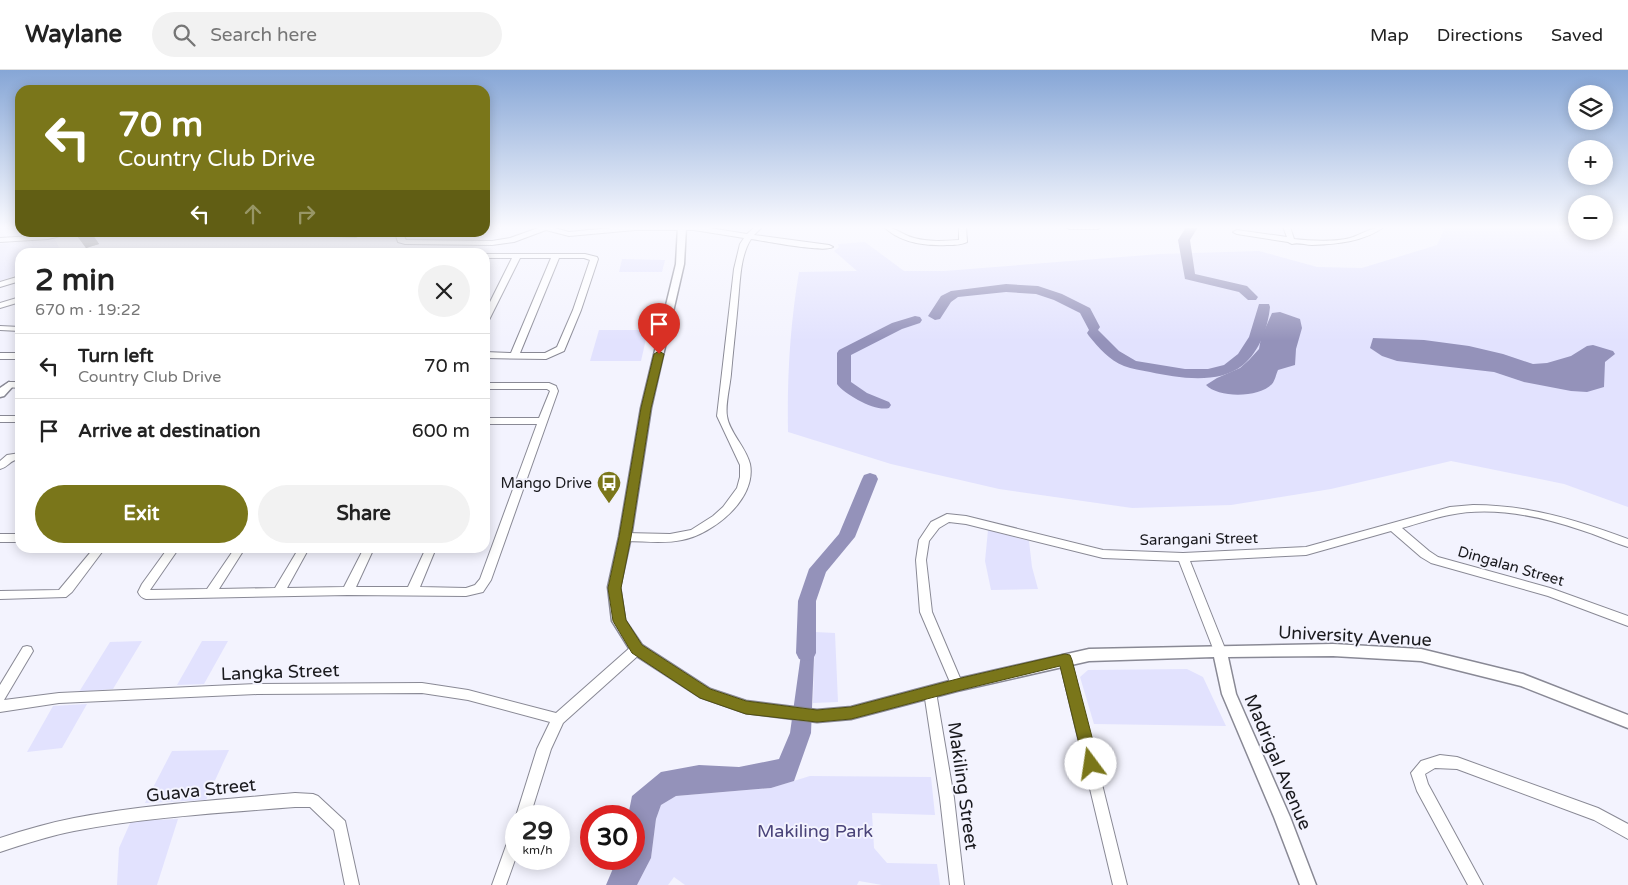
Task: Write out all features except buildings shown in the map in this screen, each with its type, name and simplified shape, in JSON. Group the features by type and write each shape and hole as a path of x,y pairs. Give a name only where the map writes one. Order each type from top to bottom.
{"street":[{"path":"490,310 512,265"},
{"path":"514,356 552,265"},
{"path":"490,355 546,356 558,352 564,346 592,265"},
{"path":"526,805 544,748 558,719 637,649 619,621 614,588 625,537 646,408 680,265"},
{"path":"625,537 683,536 694,532 710,524 736,499 743,486 745,466 722,416 739,265"},
{"path":"0,285 15,280"},
{"path":"0,306 15,301"},
{"path":"0,328 15,328"},
{"path":"0,356 15,356"},
{"path":"0,394 10,385"},
{"path":"170,553 146,587 144,592 146,594 348,591 466,592 479,589 487,573 554,391 553,388 543,386 490,386"},
{"path":"0,419 15,419"},
{"path":"490,421 542,421"},
{"path":"0,466 15,456"},
{"name":"Sarangani Street","path":"957,685 926,612 921,560 924,540 935,525 947,518 966,520 1103,554 1183,557 1306,551 1450,511 1469,507 1495,507 1540,515 1628,543"},
{"name":"Dingalan Street","path":"1393,527 1435,560 1550,592 1628,621"},
{"path":"0,538 15,538"},
{"path":"0,596 62,594 96,553"},
{"path":"211,592 237,553"},
{"path":"279,592 301,553"},
{"path":"348,591 366,553"},
{"path":"412,592 429,553"},
{"path":"1183,557 1220,651"},
{"name":"University Avenue","path":"637,649 705,693 746,707 817,716 851,713 957,685 1088,655 1333,650 1421,655 1523,680 1628,722"},
{"path":"0,696 27,651"},
{"name":"Madrigal Avenue","path":"1220,651 1229,694 1282,817 1308,885"},
{"path":"1065,660 1120,885"},
{"name":"Langka Street","path":"0,706 59,698 257,689 422,688 468,695 558,719"},
{"name":"Makiling Street","path":"930,692 947,798 957,885"},
{"path":"1476,885 1422,786 1418,773 1422,767 1429,763 1441,760 1457,763 1598,815 1628,832"},
{"name":"Guava Street","path":"0,845 31,834 97,819 295,800 313,801 340,826 352,885"},
{"path":"499,885 505,868"}],"shaded area":[{"path":"0,265 15,265 15,276 0,281"},
{"path":"1280,312 1300,319 1302,328 1296,349 1295,365 1278,370 1272,384 1258,392 1239,395 1229,394 1212,389 1206,385 1240,368 1249,360 1259,349 1261,338 1272,313"},
{"path":"1373,338 1424,340 1469,346 1503,354 1533,364 1547,363 1571,356 1587,346 1593,345 1613,351 1615,354 1605,362 1604,387 1587,392 1571,391 1524,382 1494,372 1397,361 1382,356 1370,348"},
{"path":"802,631 815,632 811,733 794,781 771,788 676,796 661,805 656,819 651,858 645,870 645,805 630,805 632,796 661,772 699,765 739,767 779,759 790,733 801,654"},
{"path":"612,870 645,870 637,885 606,885"}],"green space":[{"path":"621,265 664,265 662,272 619,272"},
{"path":"850,265 896,265 904,271 944,271 1020,265 1310,265 1317,267 1362,268 1372,265 1628,265 1628,507 1564,484 1451,461 1331,489 1231,505 1132,508 999,489 891,464 788,432 790,352 799,272 857,271"},
{"path":"599,330 648,330 641,361 590,361"},
{"path":"988,530 1029,541 1032,567 1038,589 991,590 985,561"},
{"path":"815,632 835,633 838,702 813,703"},
{"path":"142,641 113,689 79,692 110,642"},
{"path":"202,641 228,641 204,684 177,685"},
{"path":"1187,669 1203,677 1226,726 1094,724 1080,677 1088,670"},
{"path":"87,704 62,748 27,752 53,706"},
{"path":"229,750 206,800 145,803 172,751"},
{"name":"Makiling Park","path":"810,776 931,777 935,815 872,813 874,848 887,863 937,864 940,885 882,885 859,881 857,885 685,885 674,877 668,885 637,885 651,858 656,819 661,805 676,796 771,788"},
{"path":"178,819 157,885 117,885 119,848 131,821"}],"waterway":[{"path":"1187,265 1189,276 1243,289 1252,297"},
{"path":"935,316 946,299 955,294 1006,288 1038,290 1058,297 1085,311 1093,327"},
{"path":"1094,333 1114,354 1132,364 1173,372 1208,373 1229,368 1243,357 1256,337 1264,307"},
{"path":"884,405 862,396 844,384 844,353 897,326 915,320"},
{"path":"806,653 807,601 818,569 846,537 870,479"}],"place":[{"name":"Mango Drive","path":"609,504"}],"route":[{"path":"659,354 646,408 625,537 614,588 619,621 637,649 705,693 746,707 817,716 851,713 957,685 1065,660 1091,764"}]}
